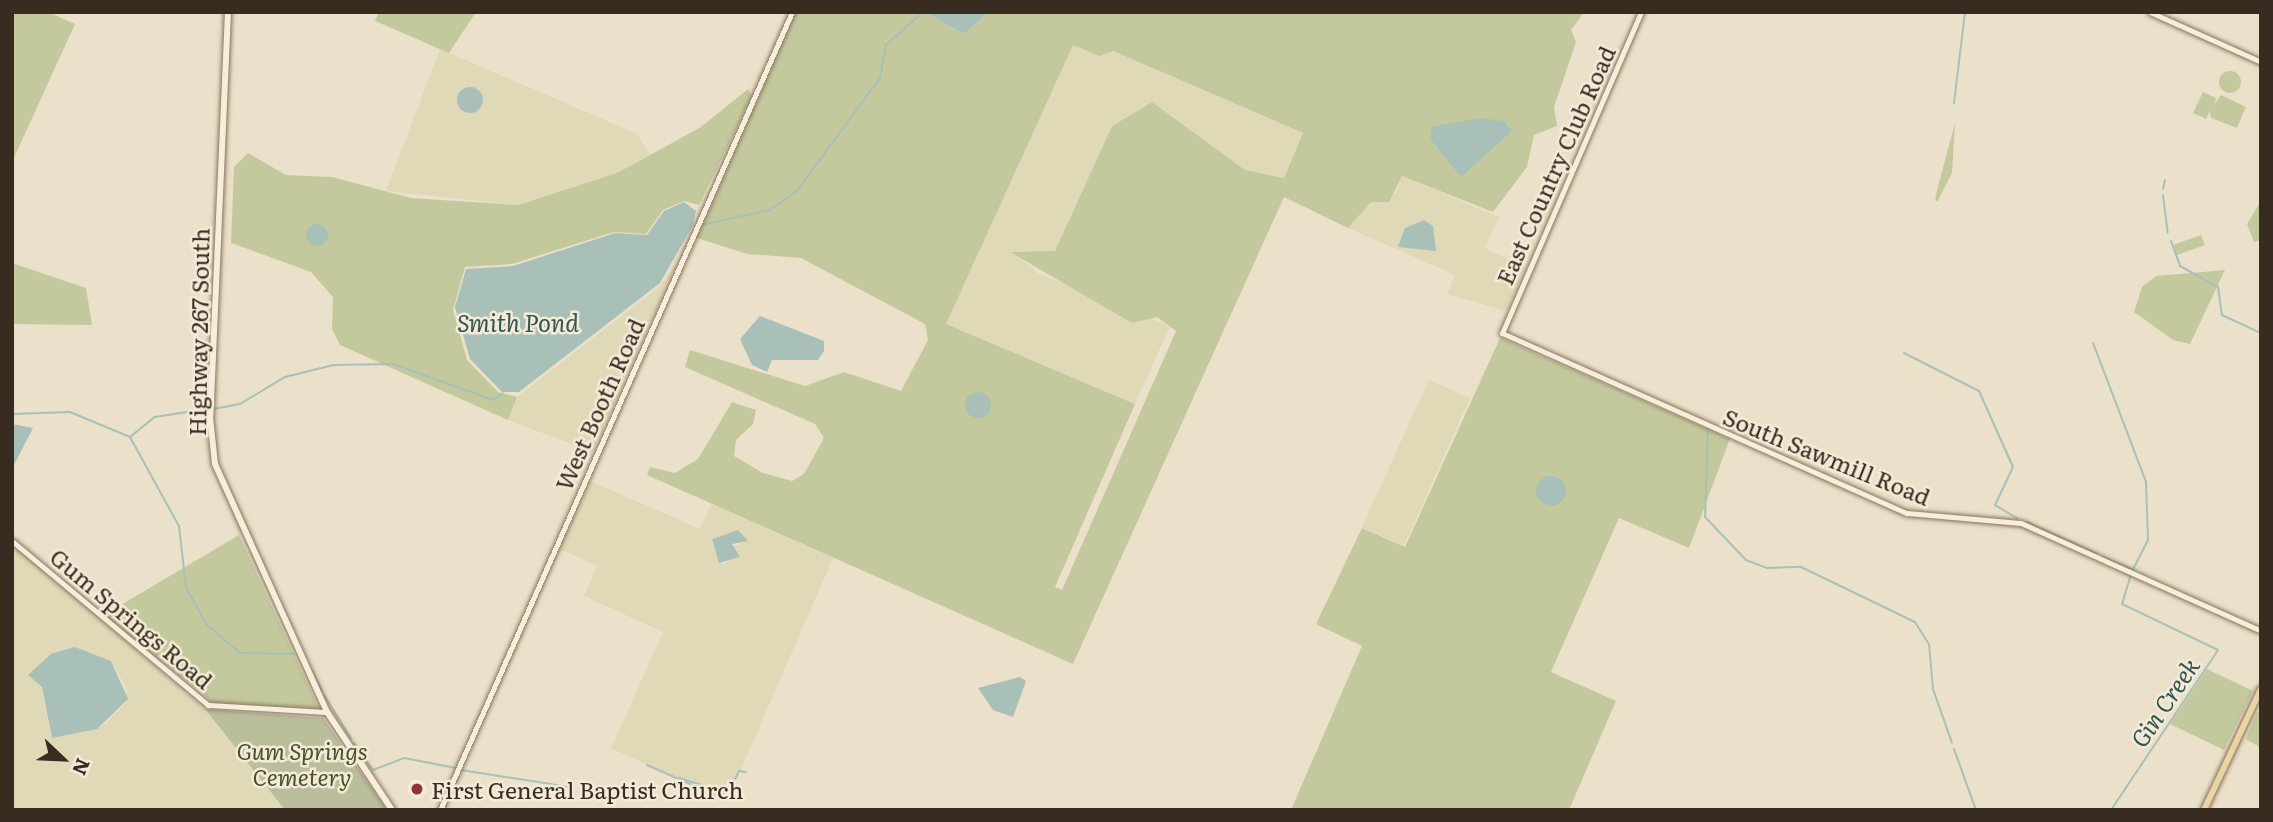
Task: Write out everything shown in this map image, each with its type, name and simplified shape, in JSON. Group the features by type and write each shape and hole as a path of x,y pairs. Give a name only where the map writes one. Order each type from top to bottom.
{"main road":[{"name":"Highway 267 South","path":"228,12 213,450 233,511 327,712"},
{"path":"2204,810 2261,689"},
{"path":"327,712 392,810"}],"street":[{"name":"West Booth Road","path":"440,810 792,12"},
{"name":"East Country Club Road","path":"1502,333 1641,12"},
{"path":"2150,12 2261,62"},
{"name":"South Sawmill Road","path":"1502,333 1907,513 1936,519 2001,517 2261,631"},
{"name":"Gum Springs Road","path":"12,541 208,705 327,712"}],"shaded area":[{"path":"1073,45 1099,56 1113,51 1303,133 1284,178 1245,170 1152,102 1112,126 1055,251 1011,251 1039,274 1170,326 1135,404 945,324"},
{"path":"440,49 637,134 650,155 619,172 519,205 386,191"},
{"path":"1402,176 1499,217 1485,248 1525,268 1506,311 1447,294 1455,275 1348,228 1371,202 1395,194"},
{"path":"677,262 593,452 508,420 517,397 661,285"},
{"path":"1429,380 1470,398 1404,546 1362,527"},
{"path":"590,481 700,529 711,504 833,558 728,799 611,749 663,632 584,596 597,566 560,549","holes":["738,530 740,546 731,546 736,558 723,564 714,538"]},
{"path":"12,544 205,709 285,810 12,810","holes":["111,661 127,689 126,703 102,726 51,737 41,684"]}],"green space":[{"path":"12,12 48,12 75,24 12,162"},
{"path":"379,12 476,12 449,53 375,21"},
{"path":"796,12 925,12 964,34 989,12 1584,12 1571,30 1576,42 1554,107 1557,126 1534,135 1527,167 1493,212 1402,176 1389,202 1371,202 1348,228 1284,197 1073,664 647,475 650,467 675,473 698,459 732,402 756,410 753,424 736,440 734,456 763,473 792,481 804,474 824,438 815,424 685,367 690,350 805,386 844,372 901,391 928,340 925,324 801,258 747,254 697,238","holes":["1073,45 1099,56 1113,51 1303,133 1284,178 1245,170 1152,102 1112,126 1055,251 1010,252 1132,323 1157,317 1176,331 1062,590 1055,587 1135,404 946,324"]},
{"path":"2226,71 2234,71 2241,78 2241,86 2234,93 2226,93 2219,86 2219,78"},
{"path":"748,89 752,96 699,205 684,201 663,210 646,234 614,232 512,264 465,267 453,310 467,360 498,392 517,397 508,420 340,345 332,329 333,297 311,272 231,243 234,167 248,153 286,175 332,177 411,198 519,205 619,172 701,127"},
{"path":"2203,92 2216,98 2214,105 2221,95 2246,107 2237,128 2211,118 2210,111 2206,119 2193,113"},
{"path":"1955,123 1952,173 1937,202 1935,198"},
{"path":"2261,201 2261,240 2254,242 2247,224"},
{"path":"2201,235 2205,245 2177,255 2173,245"},
{"path":"12,263 86,288 92,325 12,324"},
{"path":"2225,270 2190,344 2173,340 2134,312 2142,287 2156,276"},
{"path":"1500,338 1730,439 1689,548 1619,518 1551,672 1616,701 1569,810 1291,810 1362,646 1316,624 1362,528 1405,547"},
{"path":"239,535 319,709 214,703 104,615"},
{"path":"2207,669 2253,691 2224,750 2170,724"},
{"name":"Gum Springs Cemetery","path":"205,709 323,718 387,810 285,810"},
{"path":"2257,712 2261,714 2261,748 2246,739"}],"water":[{"path":"925,12 989,12 964,34"},
{"path":"470,87 479,91 483,100 479,109 470,113 461,109 457,100 461,91"},
{"path":"1480,118 1504,121 1512,131 1461,177 1431,140 1431,127"},
{"name":"Smith Pond","path":"684,202 696,211 693,225 660,283 519,392 502,392 470,359 455,307 466,269 513,266 615,233 647,235 664,211"},
{"path":"1424,220 1433,226 1436,251 1398,247 1405,228"},
{"path":"317,224 325,227 328,235 325,243 317,246 309,243 306,235 309,227"},
{"path":"760,316 824,341 824,351 818,360 772,360 767,372 752,365 740,339"},
{"path":"978,392 987,396 991,405 987,414 978,418 969,414 965,405 969,396"},
{"path":"12,424 33,428 12,469"},
{"path":"1551,476 1562,480 1566,491 1562,502 1551,506 1540,502 1536,491 1540,480"},
{"path":"738,530 748,541 732,544 740,557 719,563 712,539"},
{"path":"75,647 111,661 128,699 97,729 52,738 42,687 28,675 51,654"},
{"path":"1020,677 1026,681 1013,717 993,710 978,688"}],"waterway":[{"path":"701,225 770,210 796,192 880,78 886,45 923,12"},
{"name":"Gin Creek","path":"1954,103 1965,12"},
{"path":"2163,189 2165,180"},
{"path":"2163,195 2168,233"},
{"path":"2171,241 2180,266 2218,287 2222,315 2261,333"},
{"name":"Gin Creek","path":"2093,343 2146,482 2148,540 2133,570"},
{"path":"1904,353 1979,391 2013,467 1995,505 2017,518"},
{"path":"214,409 240,404 285,377 334,365 393,364 493,400 503,393"},
{"path":"12,414 70,412 130,437 155,417 206,409"},
{"path":"1708,428 1705,517 1746,560 1767,568 1801,567 1915,622 1929,644 1933,689 1952,743"},
{"path":"130,437 179,526 186,587 206,624 240,653 294,654"},
{"path":"2027,522 2096,553"},
{"path":"2103,557 2131,569"},
{"name":"Gin Creek","path":"2111,810 2218,650 2122,604 2131,575"},
{"path":"311,670 322,691"},
{"path":"324,695 351,738"},
{"path":"354,743 373,770 404,758 456,768"},
{"path":"1954,749 1976,810"},
{"path":"647,765 717,796"},
{"path":"461,770 569,787"},
{"path":"711,797 728,792 739,771 746,772"},
{"path":"679,778 711,788"}],"place":[{"name":"First General Baptist Church","path":"417,789"}]}
